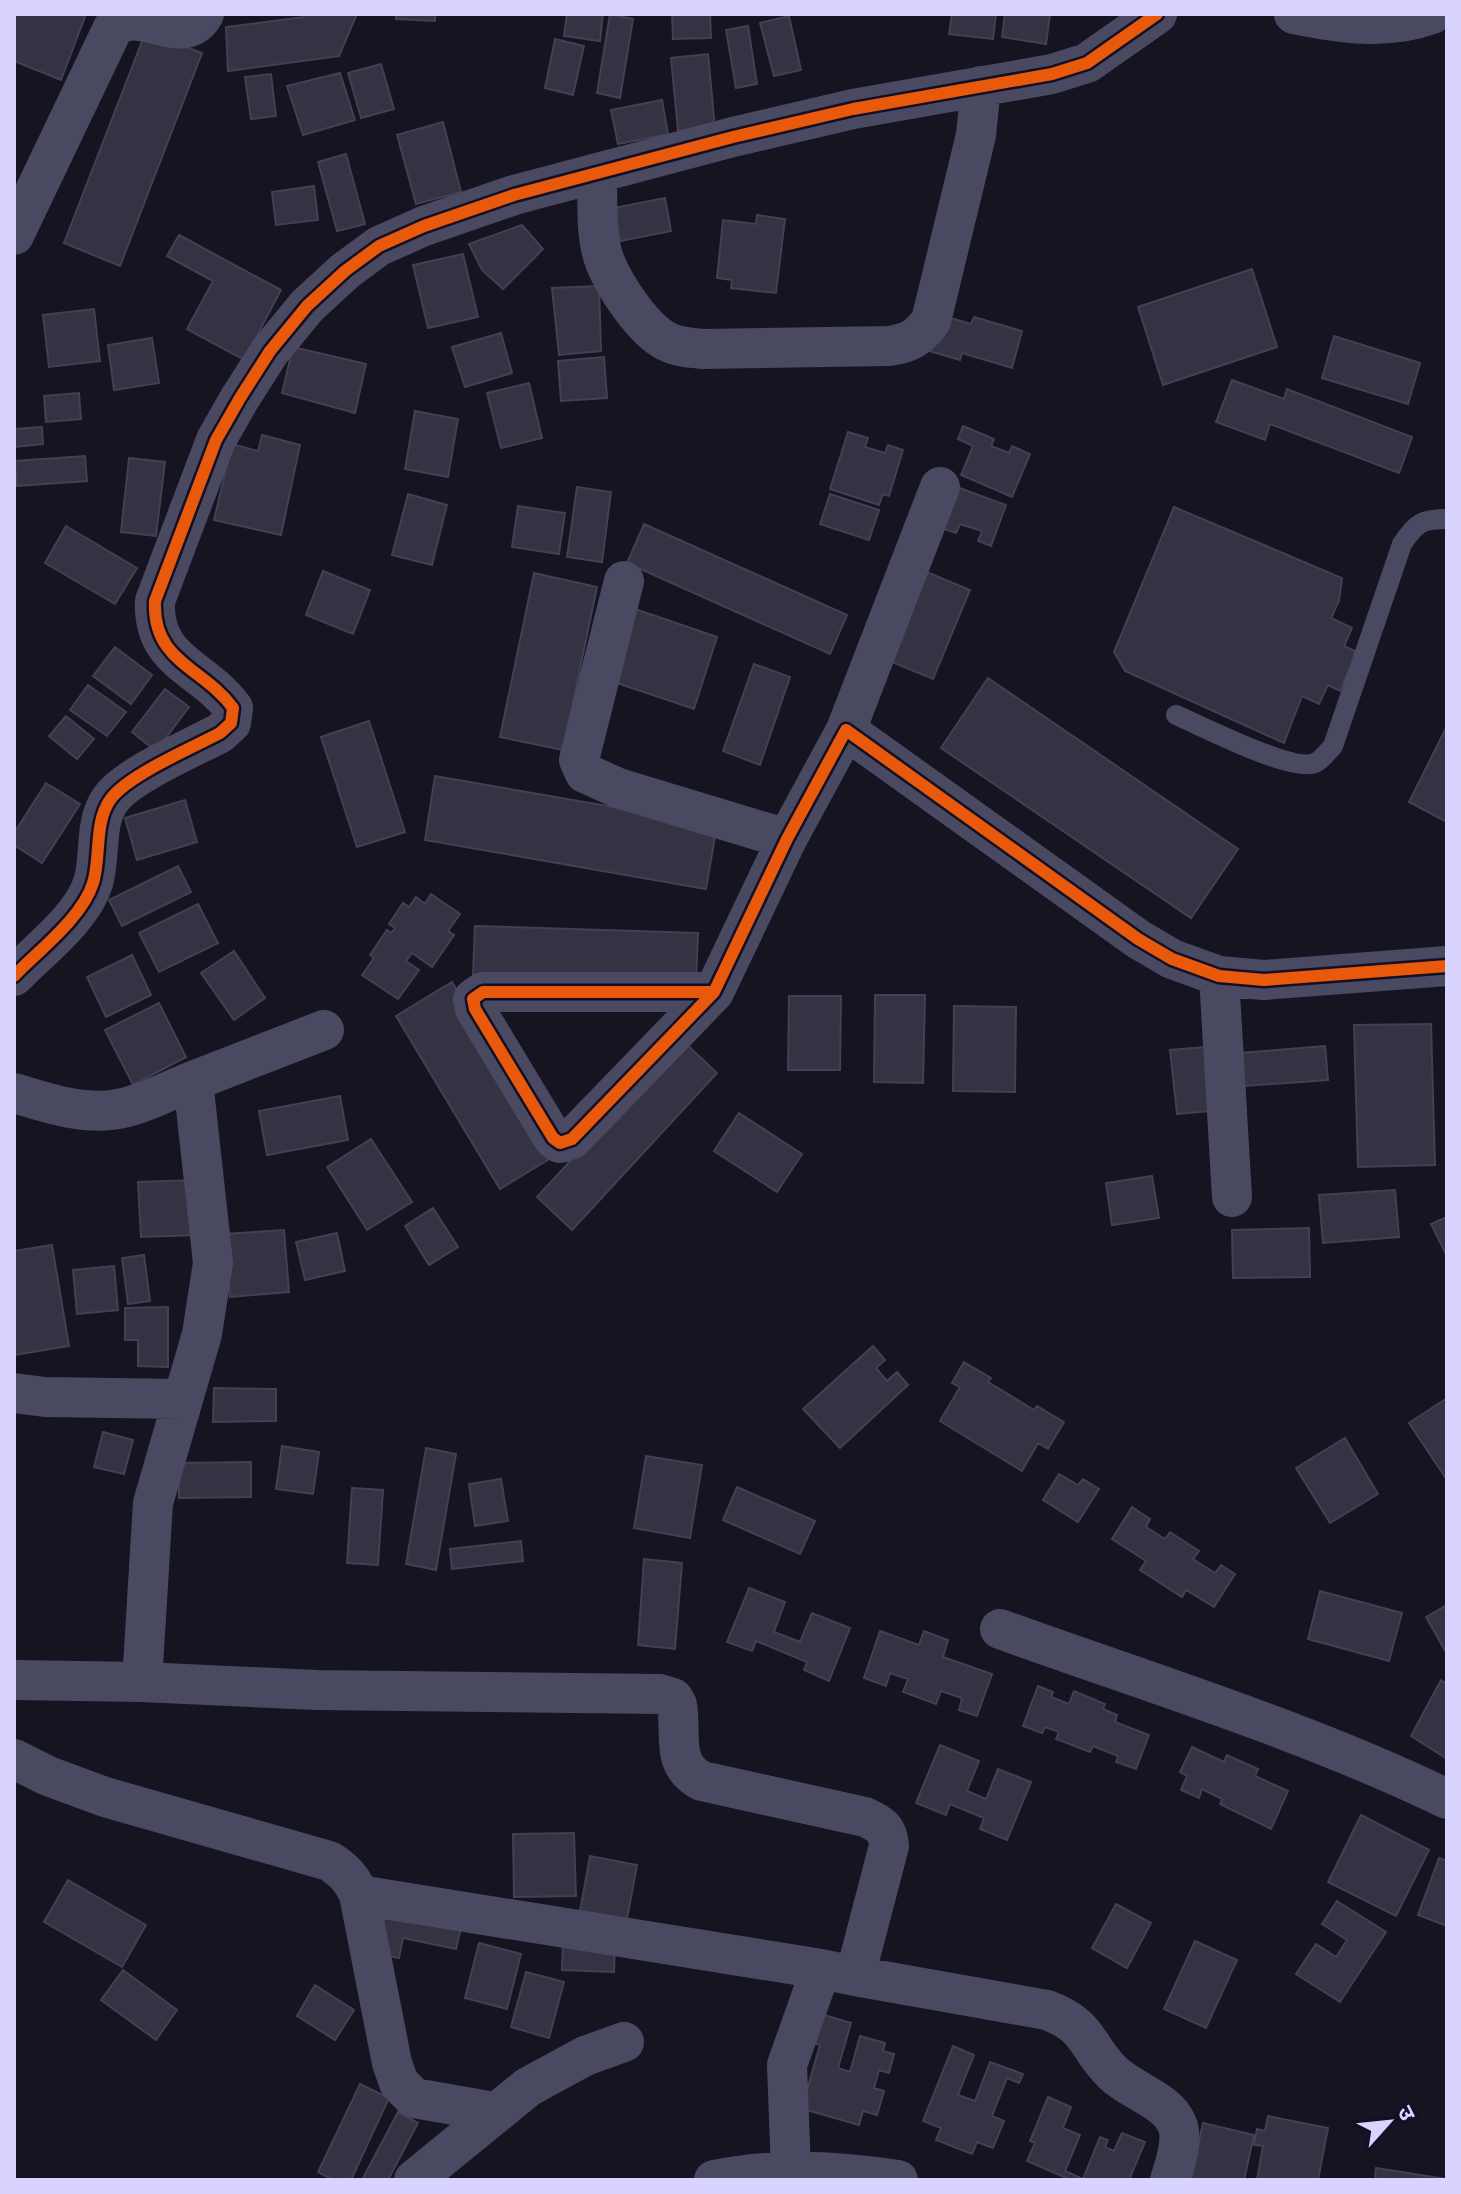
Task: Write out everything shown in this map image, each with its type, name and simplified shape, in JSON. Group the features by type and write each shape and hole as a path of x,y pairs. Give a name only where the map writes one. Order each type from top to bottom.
{"street":[{"path":"14,235 113,28 124,16 177,29 191,28 204,14"},
{"path":"14,976 72,917 89,894 94,879 102,814 119,789 220,733 231,723 233,708 223,695 169,652 154,619 155,601 216,440 270,351 307,306 345,271 379,246 424,226 514,195 802,120 1052,74 1087,63 1157,14"},
{"path":"1294,14 1347,24 1387,25 1432,14"},
{"path":"597,175 600,239 605,262 634,311 651,331 667,342 684,348 703,349 889,346 908,343 920,336 931,321 976,135 981,86"},
{"path":"714,992 483,992 473,999 475,1009 553,1138 560,1143 572,1139 714,992 787,839 846,730 940,487"},
{"path":"624,581 581,749 579,760 585,773 618,788 787,839"},
{"path":"846,730 1138,939 1172,959 1219,976 1264,980 1447,966"},
{"path":"1219,976 1232,1197"},
{"path":"14,1093 87,1111 133,1106 324,1030"},
{"path":"142,1682 153,1503 202,1334 213,1263 193,1081"},
{"path":"14,1393 45,1397 181,1399"},
{"path":"1000,1629 1316,1742 1447,1799"},
{"path":"14,1680 317,1690 660,1694 673,1698 677,1705 683,1767 690,1775 702,1781 865,1817 881,1825 888,1835 889,1846 838,1972 787,2065 791,2171"},
{"path":"14,1759 48,1776 105,1797 329,1861 342,1868 359,1895 392,2063 399,2083 414,2098 494,2112"},
{"path":"359,1895 838,1972 1047,2010 1069,2018 1085,2033 1112,2072 1167,2110 1178,2125 1179,2141 1170,2180"},
{"path":"414,2180 494,2112 555,2071 624,2042"},
{"path":"714,2180 746,2173 791,2171 847,2173 898,2180"}],"lane":[{"path":"1176,715 1280,760 1300,766 1317,763 1333,746 1402,544 1414,526 1435,519 1447,519"}],"building":[{"path":"14,14 86,14 61,80 14,61"},
{"path":"305,14 357,14 339,56 228,71 226,27 304,17"},
{"path":"396,14 435,14 435,21 396,19"},
{"path":"567,14 603,14 600,41 564,36"},
{"path":"610,14 633,19 620,98 597,93"},
{"path":"672,14 710,14 711,38 673,39"},
{"path":"952,14 996,14 993,39 949,34"},
{"path":"1005,14 1050,14 1046,44 1002,37"},
{"path":"789,16 801,70 774,76 760,23"},
{"path":"748,26 757,84 736,88 726,30"},
{"path":"146,31 202,53 120,266 64,243"},
{"path":"555,39 584,46 573,95 545,88"},
{"path":"708,54 715,128 678,131 671,58"},
{"path":"381,64 394,109 361,118 348,73"},
{"path":"340,73 355,120 303,135 287,86"},
{"path":"271,74 276,116 251,119 245,77"},
{"path":"662,100 668,134 618,144 611,110"},
{"path":"443,122 461,192 416,204 397,135"},
{"path":"346,154 365,224 337,231 318,162"},
{"path":"314,186 318,220 276,225 272,192"},
{"path":"665,198 671,231 620,241 614,208"},
{"path":"757,215 785,219 776,293 731,288 732,280 717,278 723,220 756,224"},
{"path":"522,225 543,249 503,289 482,270 469,244"},
{"path":"179,235 281,290 244,360 187,329 213,281 167,256"},
{"path":"463,254 478,317 428,328 413,265"},
{"path":"1252,269 1277,347 1163,385 1138,307"},
{"path":"599,286 601,351 559,355 552,288"},
{"path":"94,309 100,361 49,367 43,315"},
{"path":"937,314 971,324 974,317 1022,331 1012,368 962,353 960,360 926,350"},
{"path":"501,333 512,373 465,387 452,347"},
{"path":"1334,336 1420,363 1408,404 1322,378"},
{"path":"152,338 159,383 114,390 108,345"},
{"path":"293,347 366,364 355,413 282,393"},
{"path":"604,357 607,398 561,401 558,361"},
{"path":"1232,380 1284,399 1287,389 1412,437 1399,473 1270,424 1265,440 1216,422"},
{"path":"529,383 542,438 501,448 487,393"},
{"path":"79,393 81,419 46,422 44,396"},
{"path":"415,411 458,419 448,477 405,469"},
{"path":"963,426 994,439 991,446 1009,453 1012,446 1030,454 1012,497 961,475 973,446 958,439"},
{"path":"42,427 43,444 14,447 14,429"},
{"path":"848,432 868,438 865,447 885,453 888,445 903,450 889,496 883,494 879,505 830,489"},
{"path":"262,435 300,445 281,535 214,520 232,444 258,451"},
{"path":"85,456 87,481 17,486 15,461"},
{"path":"129,458 165,462 156,536 121,532"},
{"path":"954,486 1006,505 991,546 978,541 982,531 960,524 956,533 939,527"},
{"path":"577,487 611,492 602,562 567,557"},
{"path":"408,494 447,505 432,565 392,555"},
{"path":"830,494 879,510 869,540 820,524"},
{"path":"518,506 565,513 559,554 512,547"},
{"path":"1174,507 1342,578 1339,601 1331,618 1352,628 1344,646 1357,652 1340,691 1328,685 1319,704 1302,696 1284,743 1125,671 1114,652"},
{"path":"644,524 847,615 830,654 627,563"},
{"path":"66,526 137,568 115,604 45,563"},
{"path":"323,571 370,590 353,634 306,615"},
{"path":"924,571 970,590 933,679 887,660"},
{"path":"534,573 597,587 563,750 500,737"},
{"path":"632,608 717,637 694,709 608,680"},
{"path":"115,647 152,675 131,704 93,676"},
{"path":"754,664 790,677 760,765 723,751"},
{"path":"988,678 1238,849 1191,918 941,748"},
{"path":"88,685 126,712 107,736 70,710"},
{"path":"165,689 189,707 156,751 132,732"},
{"path":"66,716 94,739 77,759 49,736"},
{"path":"369,721 405,832 357,847 321,737"},
{"path":"1447,726 1447,822 1409,802"},
{"path":"435,776 717,825 706,889 425,840"},
{"path":"46,783 80,804 42,863 14,845 14,833"},
{"path":"185,800 197,842 137,860 125,818"},
{"path":"178,866 191,892 122,926 109,900"},
{"path":"431,894 460,914 448,931 454,935 432,967 412,953 406,961 419,970 398,999 362,975 374,958 370,955 387,930 391,933 395,928 389,924 403,903 409,907 416,897 425,904"},
{"path":"198,904 218,943 159,972 139,933"},
{"path":"475,926 698,933 696,981 473,974"},
{"path":"234,951 265,998 234,1020 201,973"},
{"path":"132,955 151,995 106,1017 87,977"},
{"path":"452,982 556,1155 500,1189 396,1016"},
{"path":"875,995 925,995 923,1083 874,1082"},
{"path":"789,996 841,996 840,1070 788,1070"},
{"path":"159,1003 186,1057 133,1085 105,1030"},
{"path":"954,1006 1016,1007 1015,1092 953,1091"},
{"path":"1431,1024 1435,1165 1358,1167 1354,1025"},
{"path":"682,1040 717,1073 572,1230 537,1197"},
{"path":"1325,1046 1328,1080 1244,1086 1241,1053"},
{"path":"1205,1047 1211,1111 1177,1114 1170,1050"},
{"path":"340,1096 348,1140 267,1155 259,1111"},
{"path":"739,1113 802,1154 777,1192 714,1151"},
{"path":"371,1139 412,1202 367,1230 327,1167"},
{"path":"1152,1176 1159,1218 1112,1225 1106,1183"},
{"path":"194,1180 196,1235 141,1237 138,1182"},
{"path":"1395,1190 1399,1237 1323,1243 1319,1195"},
{"path":"433,1208 458,1247 429,1265 405,1226"},
{"path":"1447,1217 1447,1256 1431,1224"},
{"path":"1309,1228 1310,1277 1233,1278 1232,1230"},
{"path":"284,1230 289,1292 230,1297 225,1234"},
{"path":"337,1233 345,1271 305,1280 296,1242"},
{"path":"52,1245 69,1346 14,1355 14,1251"},
{"path":"144,1255 150,1301 128,1304 122,1258"},
{"path":"114,1266 118,1310 77,1314 73,1270"},
{"path":"168,1307 168,1367 138,1366 138,1340 125,1340 125,1308"},
{"path":"873,1346 885,1360 876,1368 887,1381 897,1372 908,1385 840,1448 803,1409"},
{"path":"964,1362 991,1378 988,1382 1034,1410 1037,1406 1064,1422 1048,1449 1038,1443 1022,1471 940,1421 960,1387 952,1383"},
{"path":"214,1388 276,1389 276,1421 213,1422"},
{"path":"1447,1398 1447,1480 1409,1423"},
{"path":"103,1432 133,1440 124,1474 94,1467"},
{"path":"1345,1438 1378,1494 1330,1523 1296,1468"},
{"path":"282,1446 319,1452 313,1494 276,1489"},
{"path":"426,1448 456,1454 436,1570 406,1564"},
{"path":"646,1456 702,1465 690,1538 634,1528"},
{"path":"251,1462 251,1497 179,1498 178,1463"},
{"path":"1059,1474 1078,1485 1083,1479 1099,1489 1078,1522 1043,1500"},
{"path":"501,1479 508,1521 475,1526 469,1484"},
{"path":"737,1487 815,1521 800,1554 723,1520"},
{"path":"352,1488 383,1490 378,1565 347,1563"},
{"path":"1132,1507 1150,1519 1146,1527 1165,1539 1170,1532 1199,1551 1193,1559 1215,1573 1221,1565 1235,1574 1214,1607 1186,1590 1182,1597 1140,1570 1146,1561 1112,1539"},
{"path":"521,1541 523,1561 452,1569 450,1549"},
{"path":"644,1559 682,1563 675,1649 638,1645"},
{"path":"749,1588 785,1602 774,1632 800,1642 812,1613 850,1628 829,1681 804,1670 807,1662 756,1641 752,1651 727,1642"},
{"path":"1320,1591 1402,1613 1389,1661 1308,1639"},
{"path":"1447,1605 1447,1654 1426,1617"},
{"path":"880,1631 919,1645 924,1631 948,1640 943,1657 992,1674 977,1716 959,1710 962,1698 941,1691 936,1704 903,1692 908,1679 890,1673 886,1686 864,1678"},
{"path":"1441,1680 1447,1684 1447,1759 1411,1736"},
{"path":"1038,1686 1053,1692 1051,1697 1069,1704 1074,1691 1105,1704 1103,1709 1117,1715 1115,1722 1149,1735 1136,1769 1116,1762 1118,1756 1093,1746 1090,1752 1056,1739 1059,1732 1045,1727 1042,1733 1023,1726"},
{"path":"940,1745 979,1761 967,1791 986,1799 998,1769 1031,1782 1007,1840 980,1829 984,1818 950,1804 946,1815 916,1803"},
{"path":"1192,1747 1224,1762 1227,1755 1258,1769 1255,1776 1288,1791 1271,1829 1220,1804 1222,1799 1202,1789 1199,1798 1181,1790 1187,1776 1180,1772"},
{"path":"1361,1815 1429,1850 1396,1916 1328,1882"},
{"path":"574,1833 576,1896 514,1897 513,1834"},
{"path":"590,1856 637,1865 627,1919 580,1911"},
{"path":"1439,1858 1447,1861 1447,1926 1418,1915"},
{"path":"68,1880 146,1925 122,1967 44,1922"},
{"path":"376,1900 463,1919 456,1949 403,1938 399,1958 374,1953"},
{"path":"1337,1901 1386,1932 1340,2002 1296,1974 1316,1944 1336,1957 1347,1940 1322,1924"},
{"path":"1116,1904 1151,1923 1127,1968 1092,1948"},
{"path":"1195,1941 1237,1960 1206,2028 1164,2009"},
{"path":"563,1942 615,1944 614,1972 562,1970"},
{"path":"479,1943 521,1954 507,2009 465,1998"},
{"path":"123,1970 177,2010 156,2040 101,2000"},
{"path":"526,1972 564,1982 549,2038 511,2027"},
{"path":"315,1985 354,2010 335,2040 297,2016"},
{"path":"814,2012 851,2023 838,2068 850,2072 860,2036 885,2043 883,2051 894,2054 889,2073 879,2070 874,2088 884,2091 877,2115 863,2111 859,2125 796,2107 805,2097 820,2045 807,2041"},
{"path":"953,2046 974,2055 958,2095 975,2101 990,2062 1023,2074 1019,2083 1007,2078 992,2116 1004,2121 993,2148 977,2142 972,2154 936,2140 941,2128 923,2121"},
{"path":"360,2084 389,2098 351,2180 333,2180 318,2172"},
{"path":"1048,2097 1071,2107 1063,2128 1080,2135 1065,2171 1083,2179 1100,2137 1108,2140 1105,2147 1114,2151 1122,2133 1145,2142 1129,2180 1071,2180 1027,2161 1035,2143 1030,2141"},
{"path":"398,2112 418,2123 388,2180 362,2180"},
{"path":"1268,2116 1328,2128 1318,2180 1257,2180 1263,2146 1254,2145 1257,2129 1265,2131"},
{"path":"1203,2123 1254,2135 1244,2180 1191,2180"},
{"path":"1376,2168 1447,2179 1447,2180 1375,2180"}],"cycle path":[{"path":"14,976 80,909 93,883 102,819 110,800 144,772 220,733 231,723 233,708 170,651 156,621 155,601 216,440 240,398 270,351 307,306 345,271 379,246 424,226 514,195 853,109 1052,74 1087,63 1157,14"},
{"path":"714,992 483,992 473,999 475,1009 553,1138 560,1143 572,1139 714,992 787,839 846,730 1138,939 1172,959 1219,976 1264,980 1447,966"}]}
